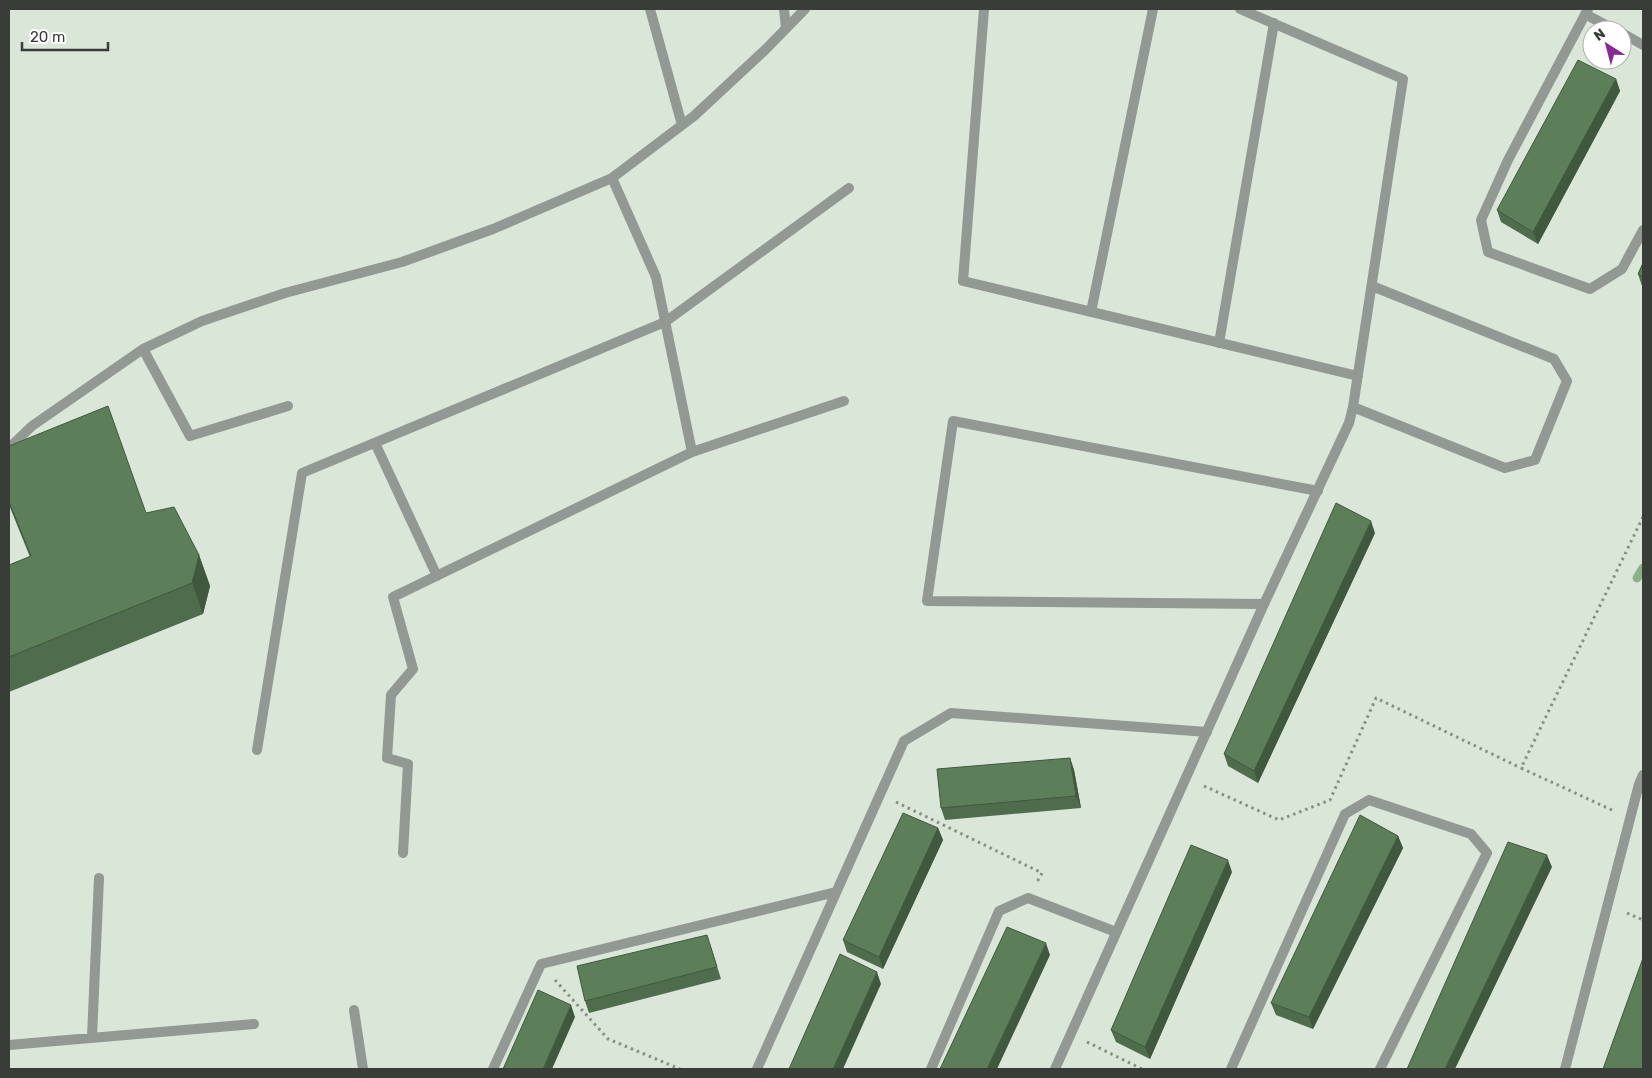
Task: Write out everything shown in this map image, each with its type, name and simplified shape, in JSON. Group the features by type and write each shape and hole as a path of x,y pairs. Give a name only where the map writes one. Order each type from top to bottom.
{"street":[{"path":"650,9 682,125"},
{"path":"784,9 786,28"},
{"path":"9,448 32,426 143,349 202,321 285,293 402,262 493,229 612,178 701,110 805,9"},
{"path":"984,9 963,281 1358,376"},
{"path":"1091,312 1153,9"},
{"path":"1054,1069 1264,604 1350,423 1353,407 1403,79 1240,9"},
{"path":"1600,20 1587,11 1508,160 1481,220 1488,252 1590,289 1622,269 1643,230"},
{"path":"1219,343 1274,23"},
{"path":"612,178 656,277 692,452"},
{"path":"257,750 302,473 665,322 849,188"},
{"path":"1353,407 1505,468 1535,460 1566,381 1554,358 1372,286"},
{"path":"143,349 190,436 288,406"},
{"path":"403,853 408,764 387,758 391,694 413,669 393,597 692,452 844,402"},
{"path":"1264,604 927,601 953,421 1318,491"},
{"path":"375,443 437,576"},
{"path":"757,1069 904,742 951,713 1207,732"},
{"path":"1565,1069 1639,784 1643,775"},
{"path":"1231,1069 1345,814 1370,800 1471,834 1487,854 1380,1069"},
{"path":"92,1037 99,878"},
{"path":"493,1069 541,964 836,892"},
{"path":"931,1069 999,910 1028,898 1116,932"},
{"path":"354,1010 363,1069"},
{"path":"9,1045 254,1024"}],"path":[{"path":"1521,768 1643,517"},
{"path":"1186,778 1279,820 1330,800 1376,698 1630,819"},
{"path":"880,794 1042,873 1028,898"},
{"path":"541,964 608,1040 680,1069"},
{"path":"1070,1034 1142,1069"}],"building":[{"path":"1578,60 1582,62 1582,70 1598,70 1616,79 1533,232 1497,210"},
{"path":"1643,263 1643,277 1638,274"},
{"path":"108,406 146,513 174,507 199,555 192,583 9,657 9,565 31,556 9,502 9,446"},
{"path":"1336,503 1371,521 1254,771 1224,754"},
{"path":"1070,758 1076,796 941,808 937,769"},
{"path":"903,813 938,828 879,957 843,940"},
{"path":"1360,815 1398,836 1309,1017 1271,1003"},
{"path":"1508,842 1547,855 1445,1069 1407,1069"},
{"path":"1191,845 1228,860 1145,1047 1111,1030"},
{"path":"1007,927 1046,943 987,1069 940,1069"},
{"path":"707,935 717,967 585,1001 577,966"},
{"path":"840,954 877,972 833,1069 789,1069"},
{"path":"1643,958 1643,1069 1603,1069"},
{"path":"538,990 571,1005 543,1069 503,1069"}],"waterway":[{"path":"1637,578 1643,568"}]}
